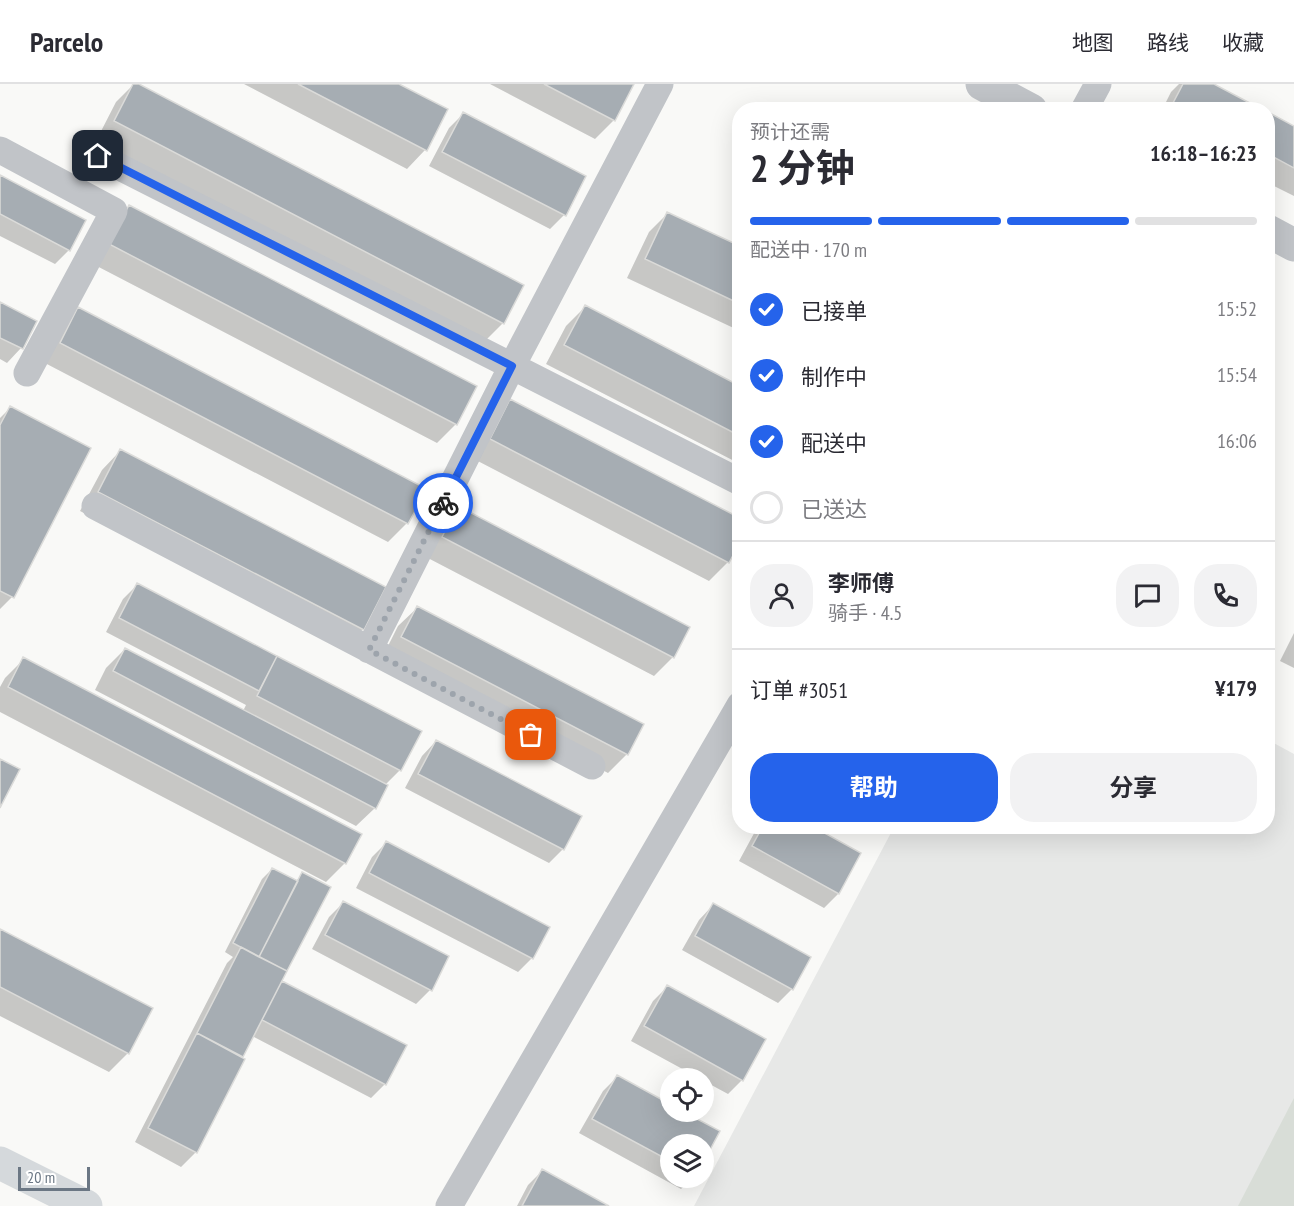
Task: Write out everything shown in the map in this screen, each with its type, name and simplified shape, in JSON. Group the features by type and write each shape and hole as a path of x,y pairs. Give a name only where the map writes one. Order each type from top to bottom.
{"highway":[{"path":"0,1163 86,1206"}],"street":[{"path":"369,650 512,366 660,84"},
{"path":"982,84 1015,102"},
{"path":"1088,102 1098,84"},
{"path":"0,150 114,211 27,373"},
{"path":"98,156 732,478"},
{"path":"1275,235 1294,245"},
{"path":"95,506 592,766"},
{"path":"448,1206 732,719"}],"shaded area":[{"path":"1275,744 1294,754 1294,1206 694,1206 703,1188 714,1188 714,1168 890,834 1275,834"},
{"path":"1294,1098 1294,1206 1238,1206"}],"building":[{"path":"133,84 139,84 524,285 504,324 114,121"},
{"path":"298,84 399,84 448,109 427,151"},
{"path":"544,84 634,84 615,121"},
{"path":"1183,84 1214,84 1248,102 1174,102"},
{"path":"463,112 586,176 566,216 442,152"},
{"path":"1275,116 1294,126 1294,168 1275,158"},
{"path":"0,175 86,220 70,251 0,214"},
{"path":"129,205 477,386 457,425 109,244"},
{"path":"667,212 732,242 732,300 645,259"},
{"path":"0,302 37,321 23,349 0,338"},
{"path":"585,305 732,382 732,432 564,345"},
{"path":"78,307 427,489 408,524 60,343"},
{"path":"510,399 732,514 732,557 729,563 490,439"},
{"path":"10,406 91,448 14,598 0,591 0,425"},
{"path":"120,449 386,587 364,630 98,492"},
{"path":"458,506 690,627 674,658 442,537"},
{"path":"137,583 277,656 259,691 119,618"},
{"path":"417,606 644,724 628,755 401,637"},
{"path":"125,648 388,785 376,809 113,671"},
{"path":"277,656 422,731 401,771 257,696"},
{"path":"23,657 362,834 346,864 8,687"},
{"path":"436,740 582,816 564,850 418,774"},
{"path":"0,759 20,769 0,808"},
{"path":"759,834 827,834 861,853 839,894 752,846"},
{"path":"386,841 550,927 533,959 369,873"},
{"path":"272,868 298,881 259,957 233,943"},
{"path":"302,872 331,887 287,971 259,957"},
{"path":"343,901 449,956 432,991 325,935"},
{"path":"713,903 811,957 793,990 695,936"},
{"path":"0,929 153,1008 129,1054 0,987"},
{"path":"241,947 287,971 243,1057 197,1033"},
{"path":"282,981 407,1045 386,1085 262,1020"},
{"path":"667,985 766,1039 743,1081 644,1026"},
{"path":"197,1033 245,1059 197,1153 148,1128"},
{"path":"617,1075 660,1099 660,1122 703,1122 720,1131 714,1142 714,1134 660,1134 660,1156 592,1119"},
{"path":"542,1169 609,1206 522,1206"}],"way so far":[{"path":"443,503 369,650 531,735"}],"route":[{"path":"98,156 512,366 443,503"}]}
